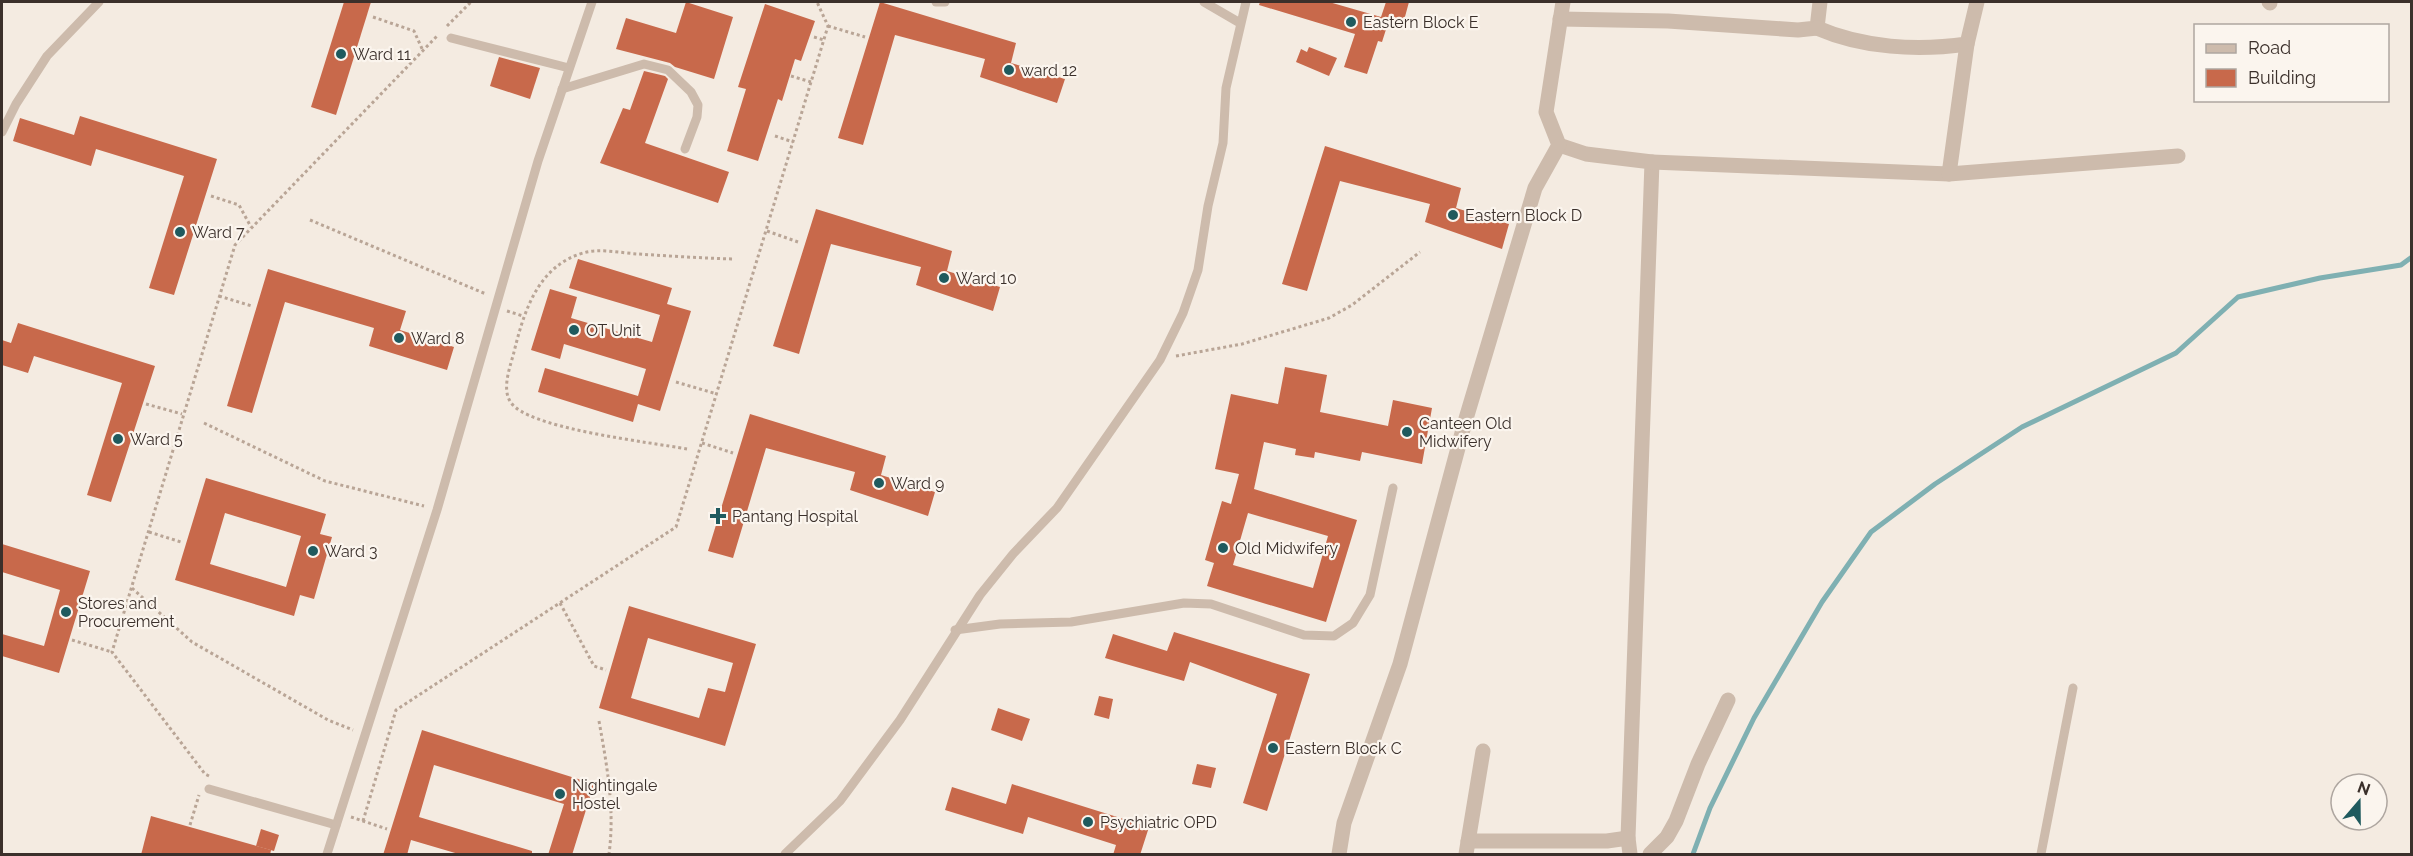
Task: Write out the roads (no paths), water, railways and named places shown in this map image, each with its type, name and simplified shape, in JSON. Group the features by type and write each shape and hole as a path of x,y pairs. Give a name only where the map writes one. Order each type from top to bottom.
{"street":[{"path":"1559,145 1546,112 1563,2"},
{"path":"1817,28 1820,2"},
{"path":"1949,174 1967,44 1977,2"},
{"path":"1560,19 1668,21 1788,29 1817,28 1840,38 1862,43 1919,47 1967,44"},
{"path":"1559,145 1586,154 1652,162 1949,174 2178,156"},
{"path":"1339,855 1344,823 1400,664 1465,422 1535,188 1559,145"},
{"path":"1630,855 1628,837 1652,162"},
{"path":"1650,855 1667,837 1676,821 1698,764 1728,700"},
{"path":"1483,751 1467,848 1607,841 1628,837"}],"lane":[{"path":"2,132 16,104 47,56 99,2"},
{"path":"327,855 437,510 538,161 592,2"},
{"path":"936,2 945,2"},
{"path":"1204,2 1240,23"},
{"path":"785,855 840,801 900,720 955,630 1006,563 1057,508 1160,360 1184,313 1198,270 1208,206 1222,143 1226,88 1246,2"},
{"path":"450,38 569,68"},
{"path":"562,89 644,64 668,70 691,92 698,105 697,117 685,149"},
{"path":"955,630 1000,624 1071,622 1184,603 1211,604 1304,635 1334,636 1353,623 1370,595 1393,488"},
{"path":"2041,855 2073,688"},
{"path":"206,787 336,825"}],"waterway":[{"path":"1693,854 1710,808 1754,718 1822,602 1871,532 1935,484 2022,427 2176,353 2238,297 2320,278 2401,265 2412,257"}],"place":[{"name":"Eastern Block E","path":"1351,22"},
{"name":"Ward 11","path":"341,54"},
{"name":"ward 12","path":"1009,70"},
{"name":"Eastern Block D","path":"1453,215"},
{"name":"Ward 7","path":"180,232"},
{"name":"Ward 10","path":"944,278"},
{"name":"OT Unit","path":"574,330"},
{"name":"Ward 8","path":"399,338"},
{"name":"Canteen Old Midwifery","path":"1407,432"},
{"name":"Ward 5","path":"118,439"},
{"name":"Ward 9","path":"879,483"},
{"name":"Pantang Hospital","path":"718,516"},
{"name":"Old Midwifery","path":"1223,548"},
{"name":"Ward 3","path":"313,551"},
{"name":"Stores and Procurement","path":"66,612"},
{"name":"Eastern Block C","path":"1273,748"},
{"name":"Nightingale Hostel","path":"560,794"},
{"name":"Psychiatric OPD","path":"1088,822"}]}
